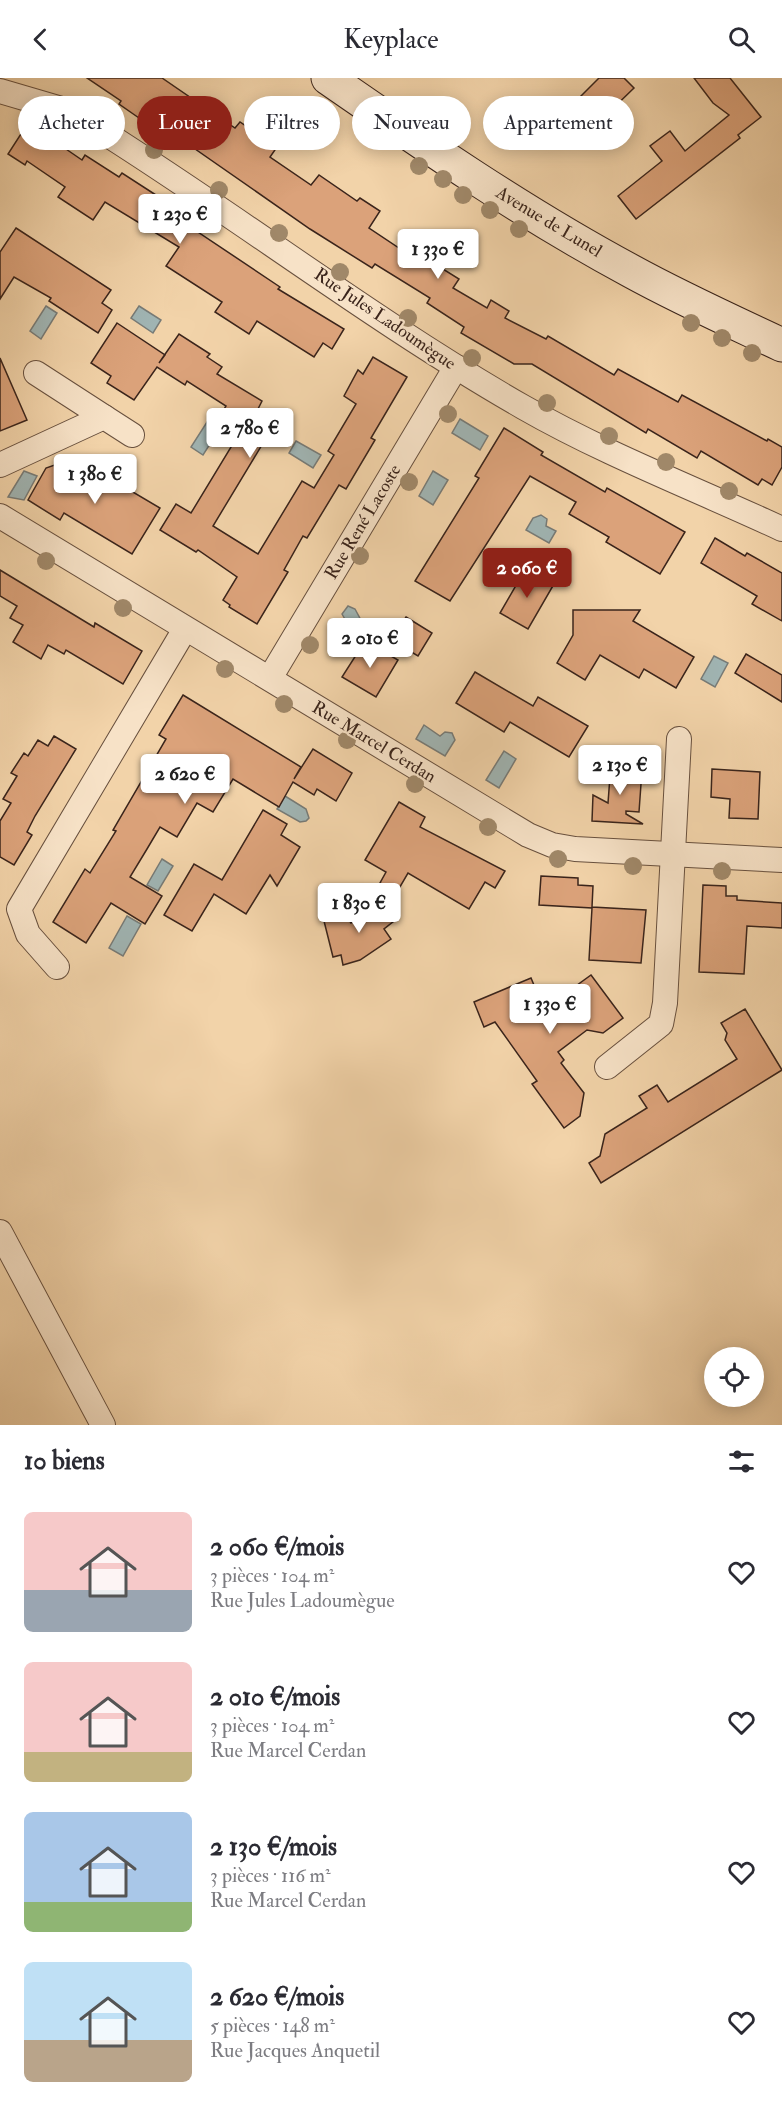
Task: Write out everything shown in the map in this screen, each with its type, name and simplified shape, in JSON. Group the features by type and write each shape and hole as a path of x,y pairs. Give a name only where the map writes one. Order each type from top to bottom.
{"main road":[{"name":"Avenue de Lunel","path":"328,78 549,224 630,270 782,345"}],"street":[{"name":"Rue Jules Ladoumègue","path":"0,91 58,108 88,123 456,367 524,408 782,529"},
{"name":"Rue René Lacoste","path":"270,678 456,367"},
{"path":"36,373 132,435"},
{"path":"0,465 104,417"},
{"name":"Rue Marcel Cerdan","path":"0,516 528,835 552,845 575,849 782,860"},
{"path":"57,967 28,934 19,909 185,629"},
{"path":"607,1067 661,1024 665,1003 675,854 679,739"},
{"path":"0,1232 103,1425"}],"shaded area":[{"path":"46,306 57,313 41,339 30,331"},
{"path":"139,306 161,320 153,333 131,318"},
{"path":"460,419 488,436 480,450 452,433"},
{"path":"207,422 219,430 203,455 191,447"},
{"path":"296,441 321,455 313,468 289,453"},
{"path":"24,471 37,476 24,500 8,497"},
{"path":"433,471 448,480 433,505 419,496"},
{"path":"541,515 547,519 546,526 556,531 549,543 526,530 533,518"},
{"path":"348,606 355,609 362,622 369,626 367,632 358,632 349,625 342,614"},
{"path":"714,656 728,663 715,687 701,679"},
{"path":"424,725 440,736 445,732 452,733 455,740 445,756 416,739"},
{"path":"599,749 604,761 598,772 602,777 596,783 582,775 582,764 589,754"},
{"path":"504,751 516,759 499,788 486,780"},
{"path":"285,796 306,809 309,818 306,821 300,822 277,809"},
{"path":"162,859 173,866 158,891 147,885"},
{"path":"127,916 141,924 123,956 109,948"}],"building":[{"path":"87,78 162,78 188,96 137,96 137,116 125,108 125,96 114,96"},
{"path":"599,78 624,78 634,88 626,96 581,96"},
{"path":"694,78 730,78 761,117 738,135 740,138 636,219 618,196 662,161 650,146 670,131 685,151 729,115 713,103"},
{"path":"240,122 244,125 244,150 275,150 270,157 311,185 319,175 357,201 360,198 380,211 369,228 411,256 414,251 459,279 453,288 487,308 491,300 509,311 505,318 546,339 548,336 614,375 618,369 678,402 682,395 767,441 768,439 782,447 782,467 772,485 762,479 758,485 701,451 697,458 648,429 646,433 532,364 514,364 461,333 464,327 427,303 430,298 375,264 372,268 310,229 196,150 232,150 232,126 235,128"},
{"path":"18,138 18,150 67,150 82,160 85,155 119,177 122,173 187,215 183,222 280,287 278,289 344,329 332,349 323,343 314,357 257,321 249,334 215,312 222,302 166,266 179,247 105,202 93,220 58,197 65,187 27,161 25,165 8,154"},
{"path":"16,228 111,290 102,303 112,310 98,333 49,301 51,298 14,277 0,299 0,252"},
{"path":"117,323 165,355 179,334 210,354 207,357 222,367 217,374 262,401 258,409 277,420 213,526 258,554 302,481 314,488 334,455 328,451 356,404 344,396 358,370 363,374 373,357 407,377 371,438 375,440 346,489 339,485 307,538 303,536 284,570 288,572 257,624 229,607 230,605 223,600 237,577 198,550 196,552 160,530 176,504 191,513 245,424 223,411 226,406 187,381 185,385 157,367 134,400 107,383 111,376 91,363"},
{"path":"0,358 27,420 0,431"},
{"path":"504,428 543,452 541,455 605,492 607,488 685,532 660,574 606,542 609,537 569,514 576,502 530,476 450,601 415,581 479,478 475,476"},
{"path":"66,461 112,488 116,482 160,508 132,554 64,513 60,520 28,500 46,468"},
{"path":"715,538 745,556 747,553 782,573 782,621 752,604 757,596 701,563"},
{"path":"526,568 554,584 528,629 500,613"},
{"path":"0,570 94,627 95,623 142,651 123,684 66,650 64,654 48,645 41,659 13,642 23,625 10,618 17,606 0,596"},
{"path":"573,610 640,610 633,621 694,657 676,688 644,669 639,678 600,655 585,680 557,663 573,635"},
{"path":"406,617 432,633 418,656 391,640"},
{"path":"365,641 398,660 376,697 342,677"},
{"path":"746,654 782,675 782,702 735,673"},
{"path":"475,672 533,706 538,697 588,726 569,757 510,722 504,732 456,703"},
{"path":"183,695 301,767 294,779 313,749 352,773 336,801 317,789 314,795 293,782 279,807 233,779 213,812 197,803 177,837 160,827 130,877 162,896 145,924 111,903 86,943 53,922 85,869 90,873 116,831 113,830 166,739 159,735"},
{"path":"54,736 76,749 35,816 27,832 32,835 14,865 0,857 0,821 11,803 3,799 17,776 11,773 24,753 28,756 38,740 48,746"},
{"path":"611,763 628,764 627,770 642,770 639,812 626,811 626,814 643,824 592,821 593,795 608,803"},
{"path":"712,769 760,772 758,819 729,818 730,799 711,797"},
{"path":"399,802 425,817 420,827 505,871 495,888 485,882 469,909 408,873 397,892 380,883 386,872 365,860"},
{"path":"263,810 287,824 281,835 300,847 277,886 270,875 246,914 214,894 192,931 164,915 194,864 222,880"},
{"path":"541,876 578,878 578,885 593,886 592,907 646,910 641,963 589,960 592,908 539,905"},
{"path":"703,885 726,886 726,896 737,896 737,900 782,903 782,928 747,926 744,974 699,972"},
{"path":"381,902 394,921 384,929 391,939 360,960 343,965 341,955 333,957 324,921 346,916 351,923"},
{"path":"591,975 623,1018 603,1033 587,1030 558,1052 564,1060 561,1063 584,1093 580,1116 564,1128 532,1084 537,1081 495,1022 484,1027 474,1002 531,978 544,1009"},
{"path":"745,1009 782,1070 601,1183 589,1163 600,1156 605,1134 647,1108 639,1096 657,1085 668,1102 737,1059 725,1040 727,1033 721,1023"}]}
